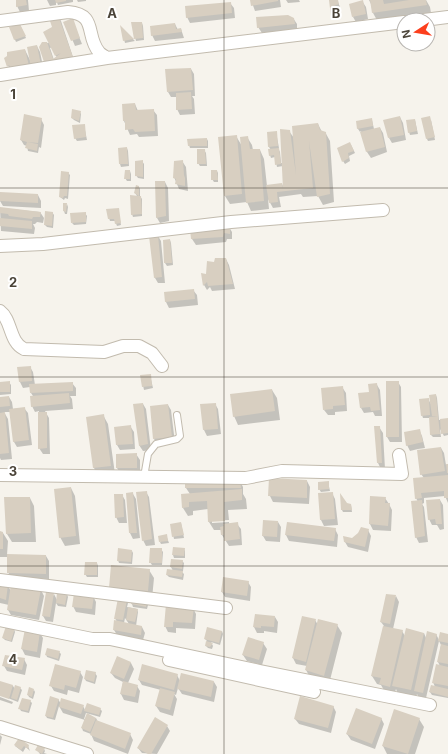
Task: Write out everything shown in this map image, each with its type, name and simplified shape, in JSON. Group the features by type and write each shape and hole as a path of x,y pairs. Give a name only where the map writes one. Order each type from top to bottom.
{"street":[{"path":"0,21 76,12 87,20 95,46 100,53 107,58"},
{"path":"436,18 448,17"},
{"path":"0,75 107,58 396,23"},
{"path":"0,246 43,244 231,222 383,210"},
{"path":"0,311 5,315 11,332 19,346 24,349 37,351 104,352 124,346 139,346 152,353 162,366"},
{"path":"0,475 246,478 282,471 402,474 399,455"},
{"path":"0,580 226,608"},
{"path":"0,620 92,639 116,648 314,692"},
{"path":"92,639 110,639 260,672 430,705"},
{"path":"0,728 87,754"}],"lane":[{"path":"144,477 148,454 156,444 177,439 180,436 177,414"}],"building":[{"path":"16,0 26,0 27,5 16,7"},
{"path":"55,0 66,0 66,1 56,3"},
{"path":"250,0 278,0 278,1 251,6"},
{"path":"329,0 338,0 339,4 334,6 334,15 331,17"},
{"path":"363,0 366,14 352,17 349,4"},
{"path":"370,0 383,0 384,4 409,0 426,0 427,5 372,13"},
{"path":"231,2 232,13 186,18 185,6"},
{"path":"58,15 74,60 57,65 53,59 61,53 55,56 43,32 52,27 49,18"},
{"path":"288,15 294,18 295,24 257,28 256,17"},
{"path":"73,18 80,38 71,41 63,22"},
{"path":"131,22 142,22 143,38 134,39"},
{"path":"175,23 176,29 181,28 182,32 151,36 150,26"},
{"path":"20,24 26,36 14,40 9,27"},
{"path":"120,25 134,39 123,41"},
{"path":"42,42 47,42 55,64 45,65 39,47"},
{"path":"37,45 41,65 31,67 27,47"},
{"path":"25,49 29,66 11,69 9,65 7,67 4,58 7,56 7,52"},
{"path":"191,68 193,90 167,92 165,69"},
{"path":"191,92 192,109 176,110 176,93"},
{"path":"135,103 136,110 154,109 155,131 135,132 133,129 125,130 122,104"},
{"path":"72,109 81,111 79,121 71,118"},
{"path":"24,114 42,118 38,143 20,140"},
{"path":"400,116 404,135 388,138 383,120"},
{"path":"430,116 435,137 426,139 421,118"},
{"path":"372,118 373,126 357,129 356,121"},
{"path":"415,119 417,131 408,133 406,120"},
{"path":"318,123 320,130 326,132 330,194 317,197 309,141 313,188 277,192 278,202 269,203 266,185 282,183 283,189 280,129 290,130 296,175 292,126"},
{"path":"85,124 86,137 74,139 72,125"},
{"path":"380,127 385,147 366,152 360,132"},
{"path":"277,131 278,146 268,147 267,132"},
{"path":"237,135 242,194 224,196 218,137"},
{"path":"248,136 250,149 260,149 264,201 246,203 240,137"},
{"path":"207,138 207,146 188,146 187,139"},
{"path":"27,142 38,144 37,151 25,148"},
{"path":"350,142 354,151 348,153 349,158 342,162 337,148"},
{"path":"127,147 128,164 119,164 118,148"},
{"path":"279,148 281,164 275,165 274,155 269,156 268,149"},
{"path":"197,149 205,149 206,164 197,164"},
{"path":"143,160 143,177 135,176 135,161"},
{"path":"183,160 185,186 175,184 176,179 173,178 174,161"},
{"path":"125,170 130,170 130,179 124,179"},
{"path":"211,170 217,170 218,180 211,180"},
{"path":"61,171 69,172 67,196 64,196 63,198 59,197"},
{"path":"155,181 165,181 166,216 156,218"},
{"path":"136,185 139,186 139,196 134,193"},
{"path":"0,192 38,194 38,203 0,201"},
{"path":"130,195 141,196 142,214 131,215"},
{"path":"63,203 67,203 66,212 63,211"},
{"path":"0,207 41,212 40,217 33,217 32,219 9,216 8,214 0,213"},
{"path":"119,208 121,223 115,224 114,219 108,219 106,209"},
{"path":"45,211 53,212 52,226 44,225"},
{"path":"86,212 86,222 71,223 70,213"},
{"path":"0,218 32,221 32,229 0,226"},
{"path":"230,226 230,234 224,233 223,237 191,239 190,229"},
{"path":"158,235 162,277 154,278 149,236"},
{"path":"170,239 172,263 164,263 163,240"},
{"path":"215,258 226,258 233,284 208,286 207,282 203,286 201,273 206,274 207,261 214,262"},
{"path":"194,289 195,299 165,302 164,292"},
{"path":"31,366 32,381 19,382 17,367"},
{"path":"151,374 152,386 142,387 140,375"},
{"path":"10,381 10,392 0,392 0,382"},
{"path":"386,381 399,381 399,437 386,437"},
{"path":"73,382 73,391 30,393 29,384"},
{"path":"377,383 380,410 371,411 370,407 360,408 358,393 369,392 368,384"},
{"path":"343,386 345,405 333,406 333,409 323,410 321,388"},
{"path":"272,389 275,411 233,417 230,394"},
{"path":"69,393 70,403 31,407 30,396"},
{"path":"436,394 438,416 432,416 429,395"},
{"path":"9,396 10,406 0,407 0,397"},
{"path":"429,398 430,415 421,416 419,399"},
{"path":"143,403 148,444 139,446 133,404"},
{"path":"216,403 218,429 203,430 200,404"},
{"path":"168,404 172,437 153,439 150,406"},
{"path":"25,407 29,440 13,442 9,409"},
{"path":"5,412 9,453 0,454 0,413"},
{"path":"38,412 47,412 47,448 38,449"},
{"path":"104,414 111,466 93,468 86,417"},
{"path":"438,416 440,434 430,435 429,417"},
{"path":"448,418 448,433 441,434 440,419"},
{"path":"131,425 133,444 116,445 114,427"},
{"path":"374,426 380,426 382,463 377,463"},
{"path":"420,429 423,442 406,446 404,432"},
{"path":"441,447 445,471 420,475 417,450"},
{"path":"137,453 137,468 116,468 116,454"},
{"path":"446,464 448,464 448,473 447,473"},
{"path":"448,475 448,498 444,498 444,491 421,493 422,498 415,499 413,478"},
{"path":"269,478 307,480 307,498 268,496"},
{"path":"185,480 240,480 241,488 185,488"},
{"path":"329,481 329,489 318,490 318,482"},
{"path":"71,487 76,536 59,538 54,489"},
{"path":"242,489 242,500 224,502 225,521 208,522 207,501 189,502 189,507 182,508 181,494"},
{"path":"147,491 152,539 142,541 136,492"},
{"path":"133,492 137,533 129,533 126,493"},
{"path":"333,492 335,519 320,520 318,493"},
{"path":"340,493 347,503 351,504 352,510 341,510"},
{"path":"114,494 123,494 124,517 115,518"},
{"path":"370,496 386,497 385,503 390,503 388,526 369,524"},
{"path":"4,497 30,497 31,533 6,534"},
{"path":"440,499 442,524 436,524 435,519 428,520 426,500"},
{"path":"422,500 425,536 415,538 411,501"},
{"path":"263,520 278,521 277,537 262,536"},
{"path":"181,522 184,535 172,537 170,524"},
{"path":"238,522 240,539 224,541 224,535 221,535 220,527 224,526 223,524"},
{"path":"287,522 336,528 334,541 285,535"},
{"path":"361,527 369,529 365,547 344,542 343,536 352,538 358,533"},
{"path":"0,531 3,532 3,549 0,549"},
{"path":"167,534 168,541 159,542 158,536"},
{"path":"173,547 185,548 184,556 172,555"},
{"path":"118,548 132,550 131,562 117,561"},
{"path":"150,548 162,548 162,563 149,563"},
{"path":"7,554 46,555 46,574 7,573"},
{"path":"171,559 183,560 182,569 170,567"},
{"path":"85,562 97,562 97,575 84,575"},
{"path":"111,565 150,569 148,591 109,588"},
{"path":"167,569 183,571 182,577 166,575"},
{"path":"223,577 249,581 247,596 221,592"},
{"path":"0,583 8,585 6,600 0,598"},
{"path":"11,584 41,589 36,615 7,610"},
{"path":"46,592 54,593 50,617 42,616"},
{"path":"57,592 67,594 65,605 56,603"},
{"path":"74,593 94,595 92,609 72,607"},
{"path":"386,594 396,595 390,624 380,622"},
{"path":"118,598 127,600 123,620 114,619"},
{"path":"132,599 147,601 146,607 131,604"},
{"path":"166,604 194,607 192,623 173,622 173,627 164,627"},
{"path":"128,607 138,609 135,622 126,620"},
{"path":"255,614 275,616 274,627 253,627"},
{"path":"302,616 316,619 306,662 292,658"},
{"path":"318,619 338,624 324,676 305,670"},
{"path":"114,620 142,626 141,635 113,630"},
{"path":"6,626 15,628 11,641 2,638"},
{"path":"383,626 403,630 390,687 379,684 381,678 371,676"},
{"path":"207,627 222,631 219,643 204,639"},
{"path":"406,628 424,633 411,690 392,686"},
{"path":"25,629 40,632 37,652 21,649"},
{"path":"427,631 437,634 423,693 414,691"},
{"path":"440,632 448,634 448,643 438,641"},
{"path":"248,637 264,642 259,660 242,655"},
{"path":"206,641 213,643 210,647 205,646"},
{"path":"441,644 448,646 448,664 437,662"},
{"path":"47,648 60,651 58,659 45,655"},
{"path":"5,655 25,658 22,670 2,666"},
{"path":"117,656 131,662 124,679 110,673"},
{"path":"55,664 81,671 76,688 65,685 64,690 49,686"},
{"path":"142,664 178,674 174,690 138,680"},
{"path":"436,664 448,667 448,686 432,683"},
{"path":"86,670 96,672 94,682 84,679"},
{"path":"181,673 214,681 211,697 177,689"},
{"path":"0,681 13,685 9,699 0,696"},
{"path":"123,681 138,685 135,697 120,694"},
{"path":"15,685 21,687 17,700 11,698"},
{"path":"431,685 448,689 448,697 429,692"},
{"path":"29,687 34,689 32,697 27,695"},
{"path":"160,688 175,692 170,710 155,706"},
{"path":"50,696 59,699 53,718 45,716"},
{"path":"300,696 334,706 328,728 294,719"},
{"path":"22,698 31,700 28,711 18,709"},
{"path":"61,698 84,705 81,714 59,707"},
{"path":"87,703 101,708 99,715 84,711"},
{"path":"356,708 382,718 372,744 346,734"},
{"path":"394,709 420,718 408,754 382,746"},
{"path":"87,713 96,718 90,732 81,728"},
{"path":"155,717 168,725 151,754 148,754 137,748"},
{"path":"96,720 131,733 125,749 90,735"},
{"path":"19,738 29,745 28,749 24,746 21,750 14,745"},
{"path":"38,745 45,748 42,754 35,750"}]}
